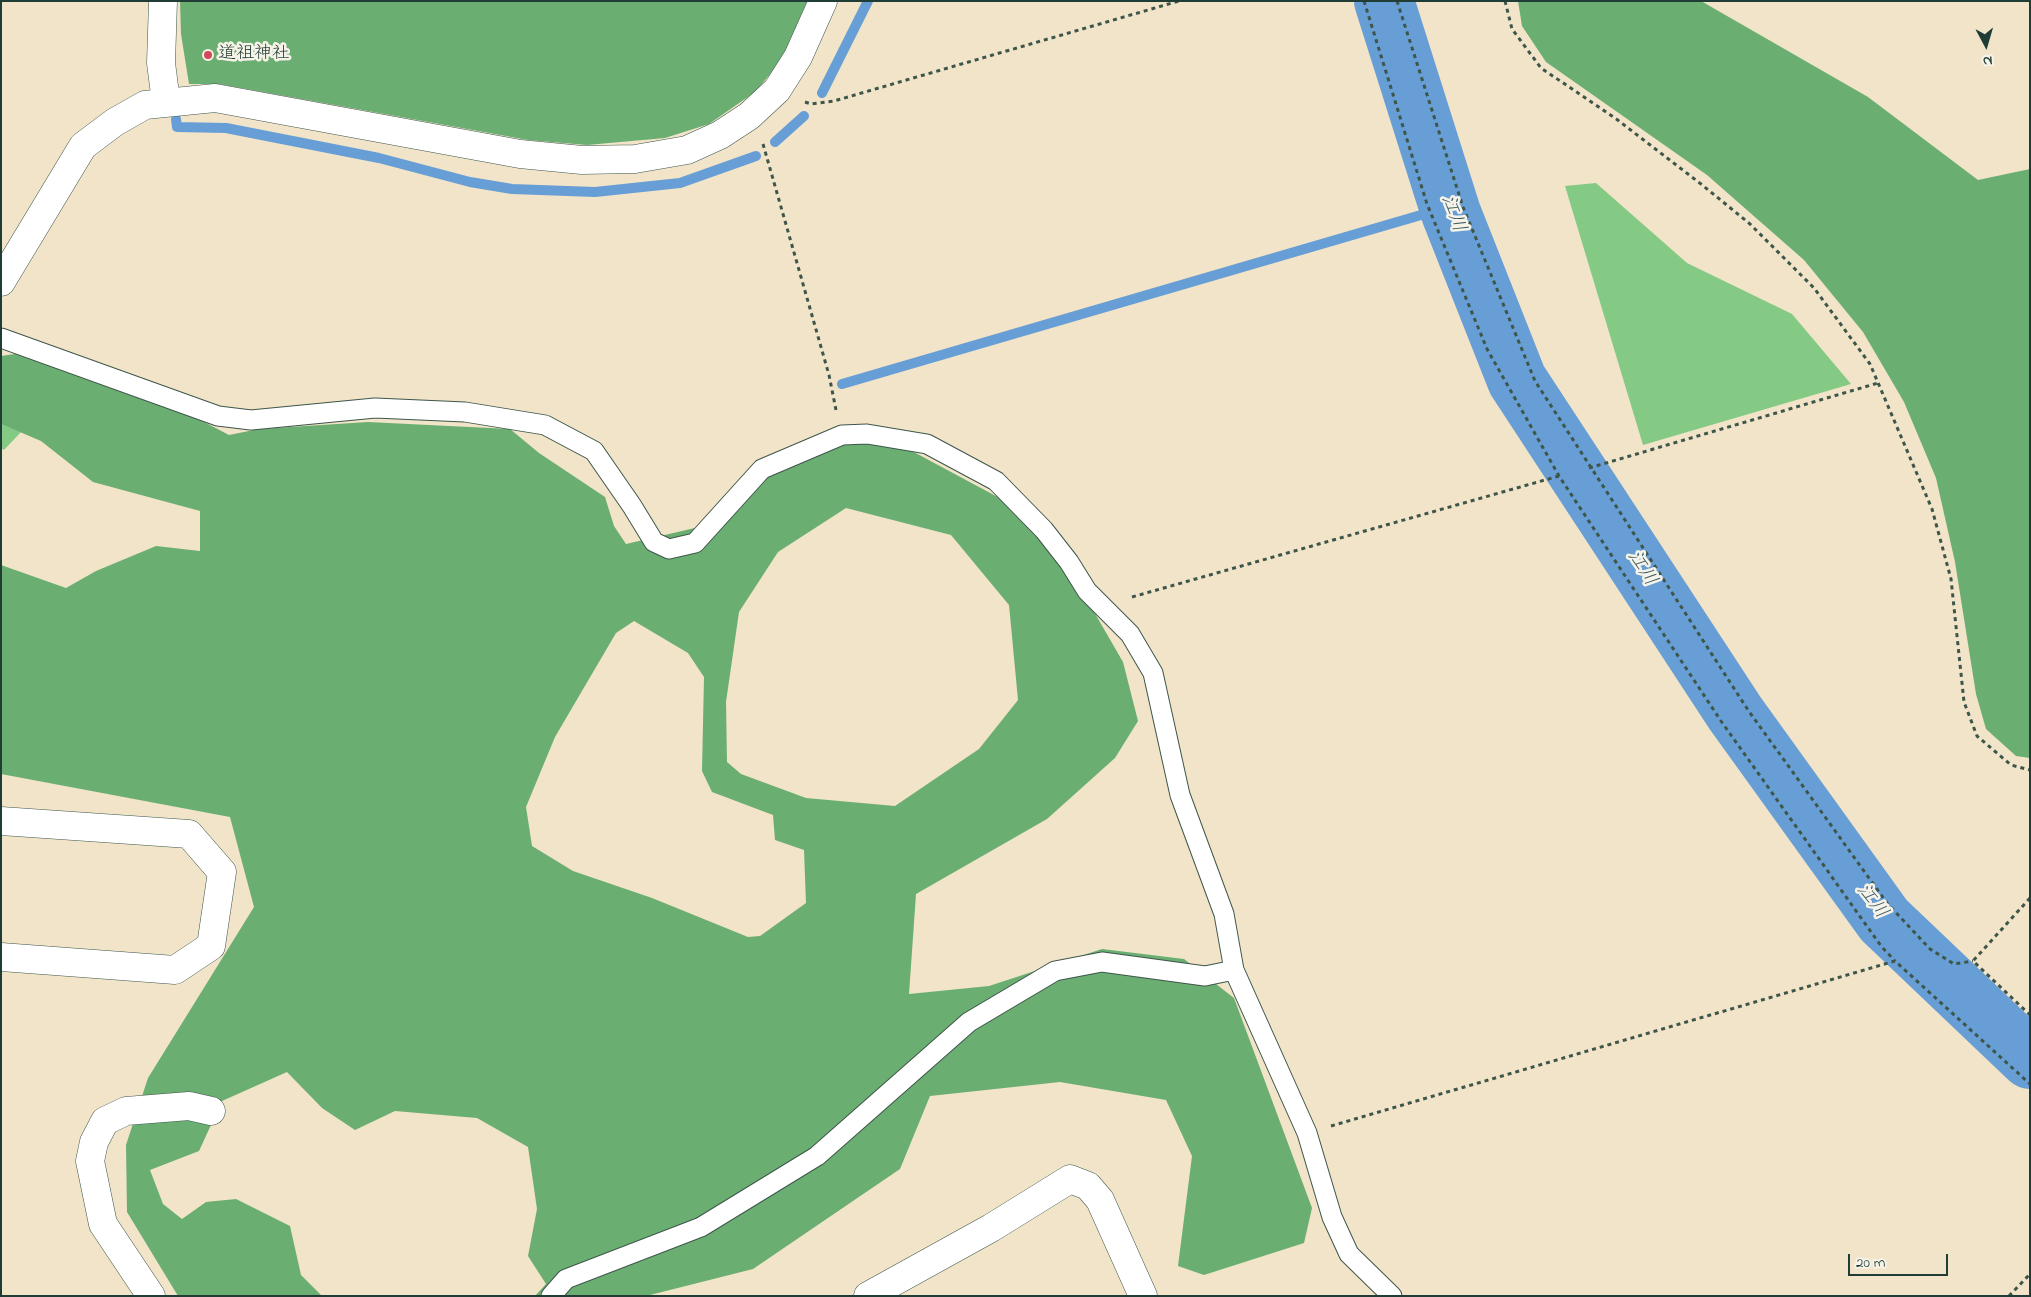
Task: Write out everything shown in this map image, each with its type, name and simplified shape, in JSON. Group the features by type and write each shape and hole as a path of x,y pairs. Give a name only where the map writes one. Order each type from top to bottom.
{"street":[{"path":"162,1 162,63 166,102"},
{"path":"1,282 82,146 115,122 145,105 215,98 520,154 582,160 635,159 687,150 720,135 754,111 777,90 798,57 823,1"},
{"path":"1,821 189,834 222,872 211,946 175,970 1,956"},
{"path":"150,1296 103,1224 90,1161 94,1142 105,1121 126,1111 189,1106 211,1111"},
{"path":"868,1296 991,1228 1070,1179 1088,1186 1100,1200 1142,1296"}],"lane":[{"path":"1,338 218,416 251,420 375,408 465,412 545,425 594,451 654,542 670,549 695,543 762,469 842,435 867,434 926,444 996,481 1044,530 1069,562 1087,592 1130,634 1153,673 1180,795 1224,914 1234,970 1307,1133 1332,1217 1349,1254 1392,1296"},
{"path":"552,1296 566,1279 702,1227 816,1156 969,1022 1055,971 1102,962 1205,976 1234,970"}],"path":[{"path":"777,90 811,104 834,101 1179,1"},
{"path":"1364,1 1427,204 1487,349 1559,476 1727,729 1881,946 2030,1084"},
{"path":"1397,1 1467,216 1535,381 1589,468 1748,710 1887,903 1930,949 1954,964 1973,961 2030,898"},
{"path":"1506,1 1512,29 1541,68 1615,118 1702,184 1750,224 1814,288 1870,364 1932,509 1951,579 1964,702 1977,736 2011,766 2030,770"},
{"path":"754,111 829,374 842,435"},
{"path":"1589,468 1878,383"},
{"path":"1102,606 1559,476"},
{"path":"1307,1133 1895,961"},
{"path":"1973,961 2030,1015"},
{"path":"2009,1296 2030,1274"}],"green space":[{"path":"180,1 809,1 781,61 755,92 709,124 665,138 587,145 528,140 219,84 189,84 181,34"},
{"path":"1518,1 1701,1 1868,97 1978,180 2030,169 2030,758 2016,756 1986,729 1976,694 1955,562 1936,478 1904,402 1863,332 1804,260 1707,175 1546,62 1522,26"},
{"path":"1596,183 1687,263 1792,314 1851,384 1643,445 1565,186"},
{"path":"22,353 185,412 229,435 259,429 368,422 510,429 539,453 605,497 614,526 626,544 699,527 767,476 839,443 863,439 910,450 1007,502 1071,572 1123,662 1138,721 1115,758 1047,819 916,894 909,994 989,986 1102,949 1184,959 1234,998 1312,1208 1304,1243 1204,1275 1178,1266 1192,1156 1166,1100 1060,1082 930,1096 900,1169 753,1269 646,1296 535,1296 546,1284 528,1256 537,1209 528,1147 477,1118 395,1111 355,1130 322,1108 287,1072 222,1101 199,1151 150,1170 163,1204 182,1219 206,1202 236,1199 290,1226 301,1275 322,1296 178,1296 127,1212 126,1145 148,1078 254,907 230,817 1,774 1,565 66,588 96,571 156,546 200,551 200,511 93,482 41,441 1,424 1,356","holes":["846,508 951,535 1009,605 1018,700 979,749 895,806 806,798 741,774 727,762 726,702 739,612 778,552","634,621 688,653 704,677 702,771 712,792 773,815 775,840 804,850 806,903 760,936 748,937 652,898 573,871 532,846 526,807 555,737 616,633"]},
{"path":"1,424 21,432 4,450 1,448"}],"waterway":[{"path":"822,93 868,1"},
{"name":"江川","path":"1384,1 1451,213 1517,380 1735,713 1884,920 2030,1059"},
{"path":"775,142 804,116"},
{"path":"176,119 177,127 226,128 379,158 470,182 512,189 595,192 680,183 756,156"},
{"name":"江川","path":"1443,209 1449,207"},
{"path":"842,384 1421,215"}],"place":[{"name":"道祖神社","path":"208,55"}]}
